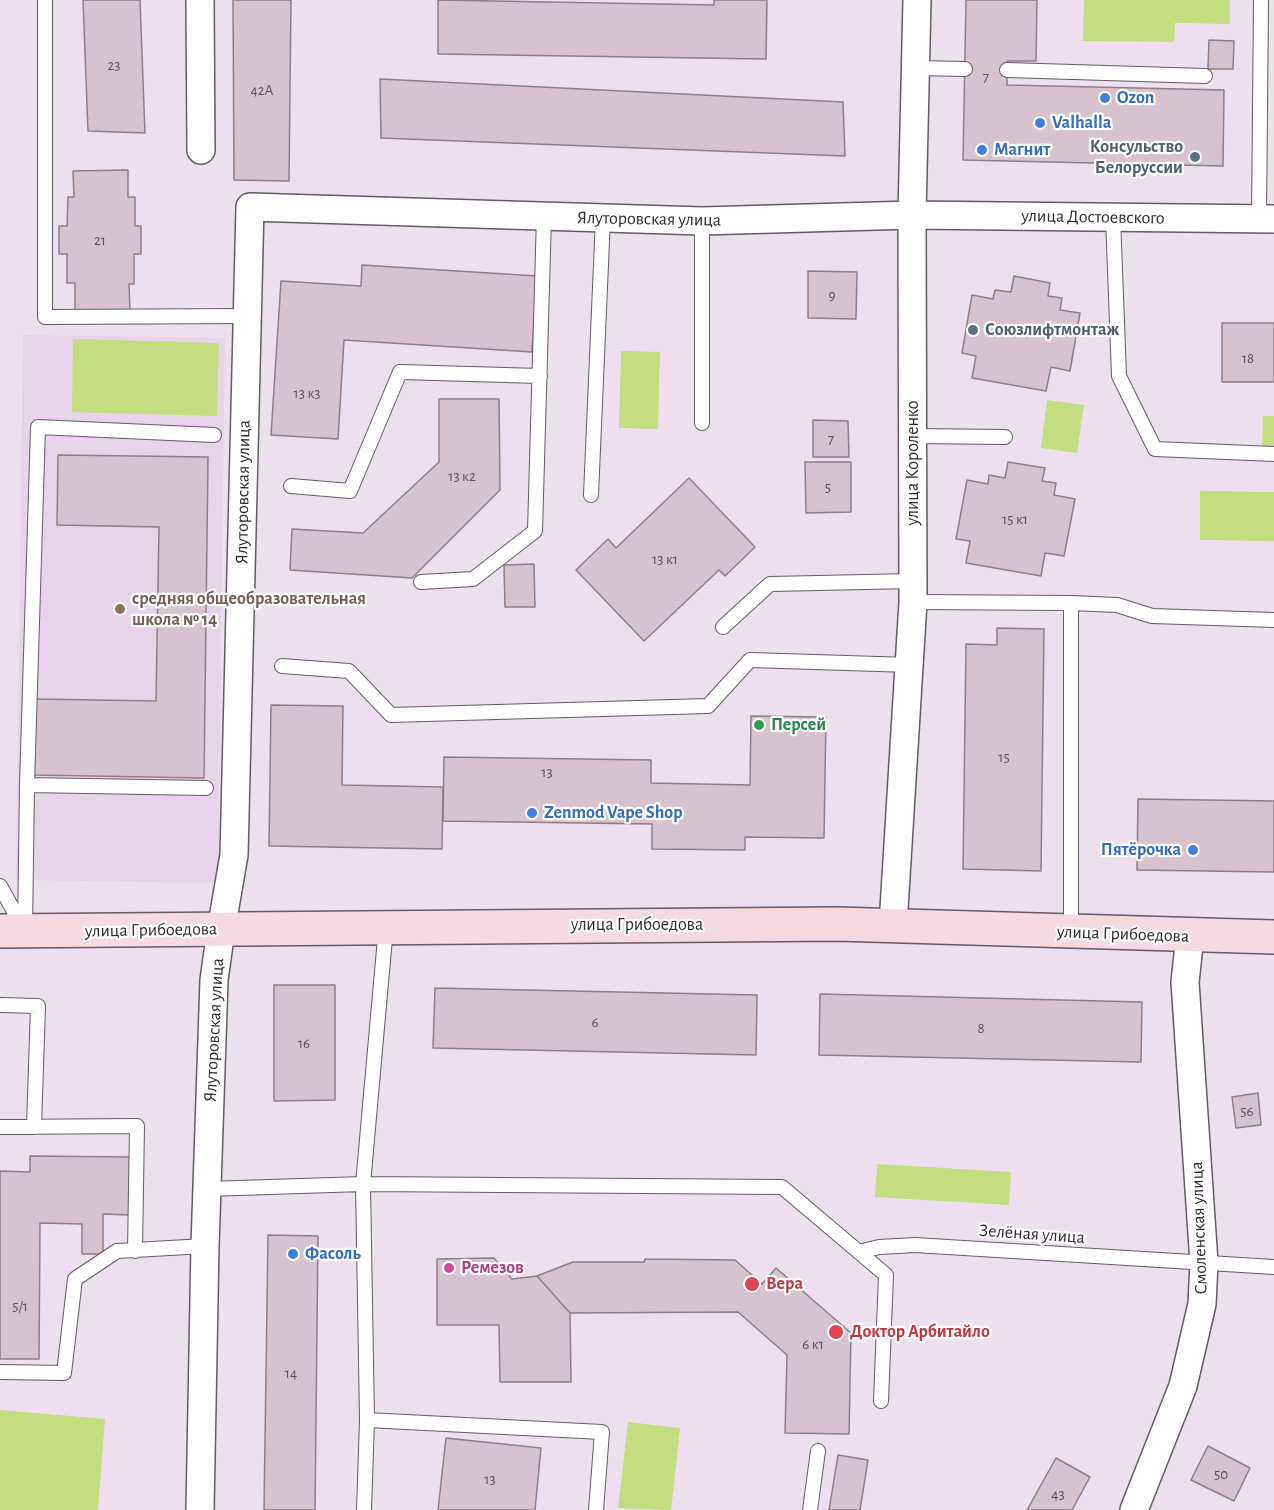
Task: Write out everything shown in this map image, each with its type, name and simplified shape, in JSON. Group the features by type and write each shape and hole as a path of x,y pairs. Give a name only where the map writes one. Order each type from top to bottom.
{"street":[{"path":"200,0 201,150"},
{"name":"улица Короленко","path":"893,925 913,592 912,215 917,0"},
{"name":"Ялуторовская улица","path":"200,1510 205,1245 214,980 220,930 234,855 250,207 702,221 912,215"},
{"name":"улица Достоевского","path":"912,215 1267,219"},
{"name":"улица Грибоедова","path":"13,931 893,925 1071,933 1274,937"},
{"name":"Смоленская улица","path":"1134,1510 1183,1386 1202,1304 1204,1263 1185,982 1190,936"}],"lane":[{"path":"45,0 45,317 248,316"},
{"path":"1261,0 1267,219"},
{"path":"916,68 965,69"},
{"path":"1007,70 1205,76"},
{"path":"422,582 473,579 535,531 544,216"},
{"path":"1113,217 1119,376 1155,449 1274,454"},
{"path":"591,495 603,218"},
{"path":"702,221 702,423"},
{"path":"291,486 350,491 400,372 540,376"},
{"path":"13,931 27,785 38,427 214,435"},
{"path":"913,436 1005,437"},
{"path":"723,627 770,584 1117,606 1152,616 1274,620"},
{"path":"1071,603 1071,933"},
{"path":"282,666 349,671 392,715 708,706 750,660 910,666"},
{"path":"27,785 206,788"},
{"path":"0,886 13,931"},
{"path":"364,1510 367,1420 363,1184 386,927"},
{"path":"0,1005 38,1006 34,1127"},
{"path":"0,1127 136,1126 135,1251"},
{"path":"207,1189 363,1184 782,1187 886,1275 881,1401"},
{"path":"0,1372 64,1373 75,1279 117,1251 205,1245"},
{"name":"Зелёная улица","path":"859,1252 879,1247 915,1245 1274,1267"},
{"path":"367,1420 602,1432 596,1510"},
{"path":"810,1510 818,1451"}],"shaded area":[{"name":"средняя общеобразовательная школа № 14","path":"23,335 225,338 218,883 16,880"}],"green space":[{"path":"1084,0 1230,0 1230,24 1175,23 1174,42 1083,41"},
{"path":"73,339 219,343 217,416 72,412"},
{"path":"621,351 660,352 658,429 619,428"},
{"path":"1047,400 1084,405 1077,453 1041,448"},
{"path":"1263,416 1274,416 1274,453 1262,453"},
{"path":"1200,491 1274,492 1274,541 1200,540"},
{"path":"877,1164 1011,1172 1009,1205 875,1197"},
{"path":"0,1410 105,1419 98,1510 0,1510"},
{"path":"628,1422 680,1428 671,1510 618,1508"}],"building":[{"path":"83,0 140,0 145,133 88,131"},
{"path":"233,0 291,0 289,181 234,180"},
{"path":"438,0 714,5 714,0 767,0 766,59 438,54"},
{"path":"966,0 1037,0 1036,61 1007,61 1007,85 1224,90 1223,166 963,160"},
{"path":"1209,40 1234,41 1233,69 1208,69"},
{"path":"380,79 843,102 845,156 381,138"},
{"path":"128,170 128,197 135,197 135,226 141,226 141,254 134,254 134,284 129,284 130,313 75,314 75,283 67,283 67,254 59,254 59,226 67,226 68,197 74,197 73,171"},
{"path":"362,265 537,276 532,352 344,340 338,439 271,435 281,281 361,286"},
{"path":"808,271 857,272 856,319 808,318"},
{"path":"1014,276 1050,283 1048,296 1062,298 1060,310 1080,313 1070,371 1051,367 1046,391 972,378 976,356 962,353 972,295 993,299 995,290 1011,292"},
{"path":"1222,323 1274,323 1274,382 1222,382"},
{"path":"439,399 499,399 500,490 412,578 290,570 292,529 363,533 439,462"},
{"path":"813,420 848,421 849,457 813,457"},
{"path":"58,455 208,457 204,778 34,775 35,699 156,701 159,527 57,525"},
{"path":"805,462 851,462 851,512 806,513"},
{"path":"1008,462 1045,468 1042,481 1056,483 1054,495 1075,499 1064,556 1045,553 1041,576 966,563 970,541 956,539 967,480 988,484 989,475 1005,478"},
{"path":"689,478 755,547 725,576 719,570 644,641 576,570 608,539 616,548"},
{"path":"534,564 535,607 505,607 504,565"},
{"path":"997,628 1044,629 1041,871 963,869 966,644 997,645"},
{"path":"271,705 343,706 342,785 443,787 442,849 269,846"},
{"path":"751,716 826,717 824,838 745,837 745,850 652,849 652,824 443,821 444,757 651,760 651,783 750,785"},
{"path":"1138,799 1274,801 1274,872 1137,870"},
{"path":"274,985 335,985 335,1100 274,1101"},
{"path":"435,988 757,995 756,1055 433,1048"},
{"path":"820,994 1142,1002 1141,1062 819,1055"},
{"path":"1258,1093 1261,1125 1236,1128 1232,1097"},
{"path":"30,1156 130,1157 130,1215 103,1214 103,1254 82,1254 82,1224 40,1223 39,1359 0,1359 0,1171 30,1172"},
{"path":"268,1235 318,1236 315,1510 264,1510"},
{"path":"494,1258 512,1279 537,1276 570,1313 571,1382 500,1382 499,1325 437,1325 437,1259"},
{"path":"645,1259 735,1260 762,1284 776,1268 851,1333 849,1434 785,1433 787,1355 738,1312 570,1313 537,1276 573,1262 644,1262"},
{"path":"446,1438 541,1448 535,1510 438,1510"},
{"path":"1208,1446 1250,1468 1234,1501 1191,1480"},
{"path":"838,1455 868,1460 860,1510 829,1510"},
{"path":"1056,1458 1090,1477 1072,1510 1027,1510"}],"place":[{"name":"Ozon","path":"1105,98"},
{"name":"Valhalla","path":"1040,123"},
{"name":"Магнит","path":"982,150"},
{"name":"Консульство Белоруссии","path":"1195,157"},
{"name":"Союзлифтмонтаж","path":"973,330"},
{"name":"средняя общеобразовательная школа № 14","path":"120,609"},
{"name":"Персей","path":"759,725"},
{"name":"Zenmod Vape Shop","path":"532,813"},
{"name":"Пятёрочка","path":"1193,850"},
{"name":"Фасоль","path":"293,1254"},
{"name":"Ремезов","path":"449,1268"},
{"name":"Вера","path":"752,1284"},
{"name":"Доктор Арбитайло","path":"836,1332"}]}
